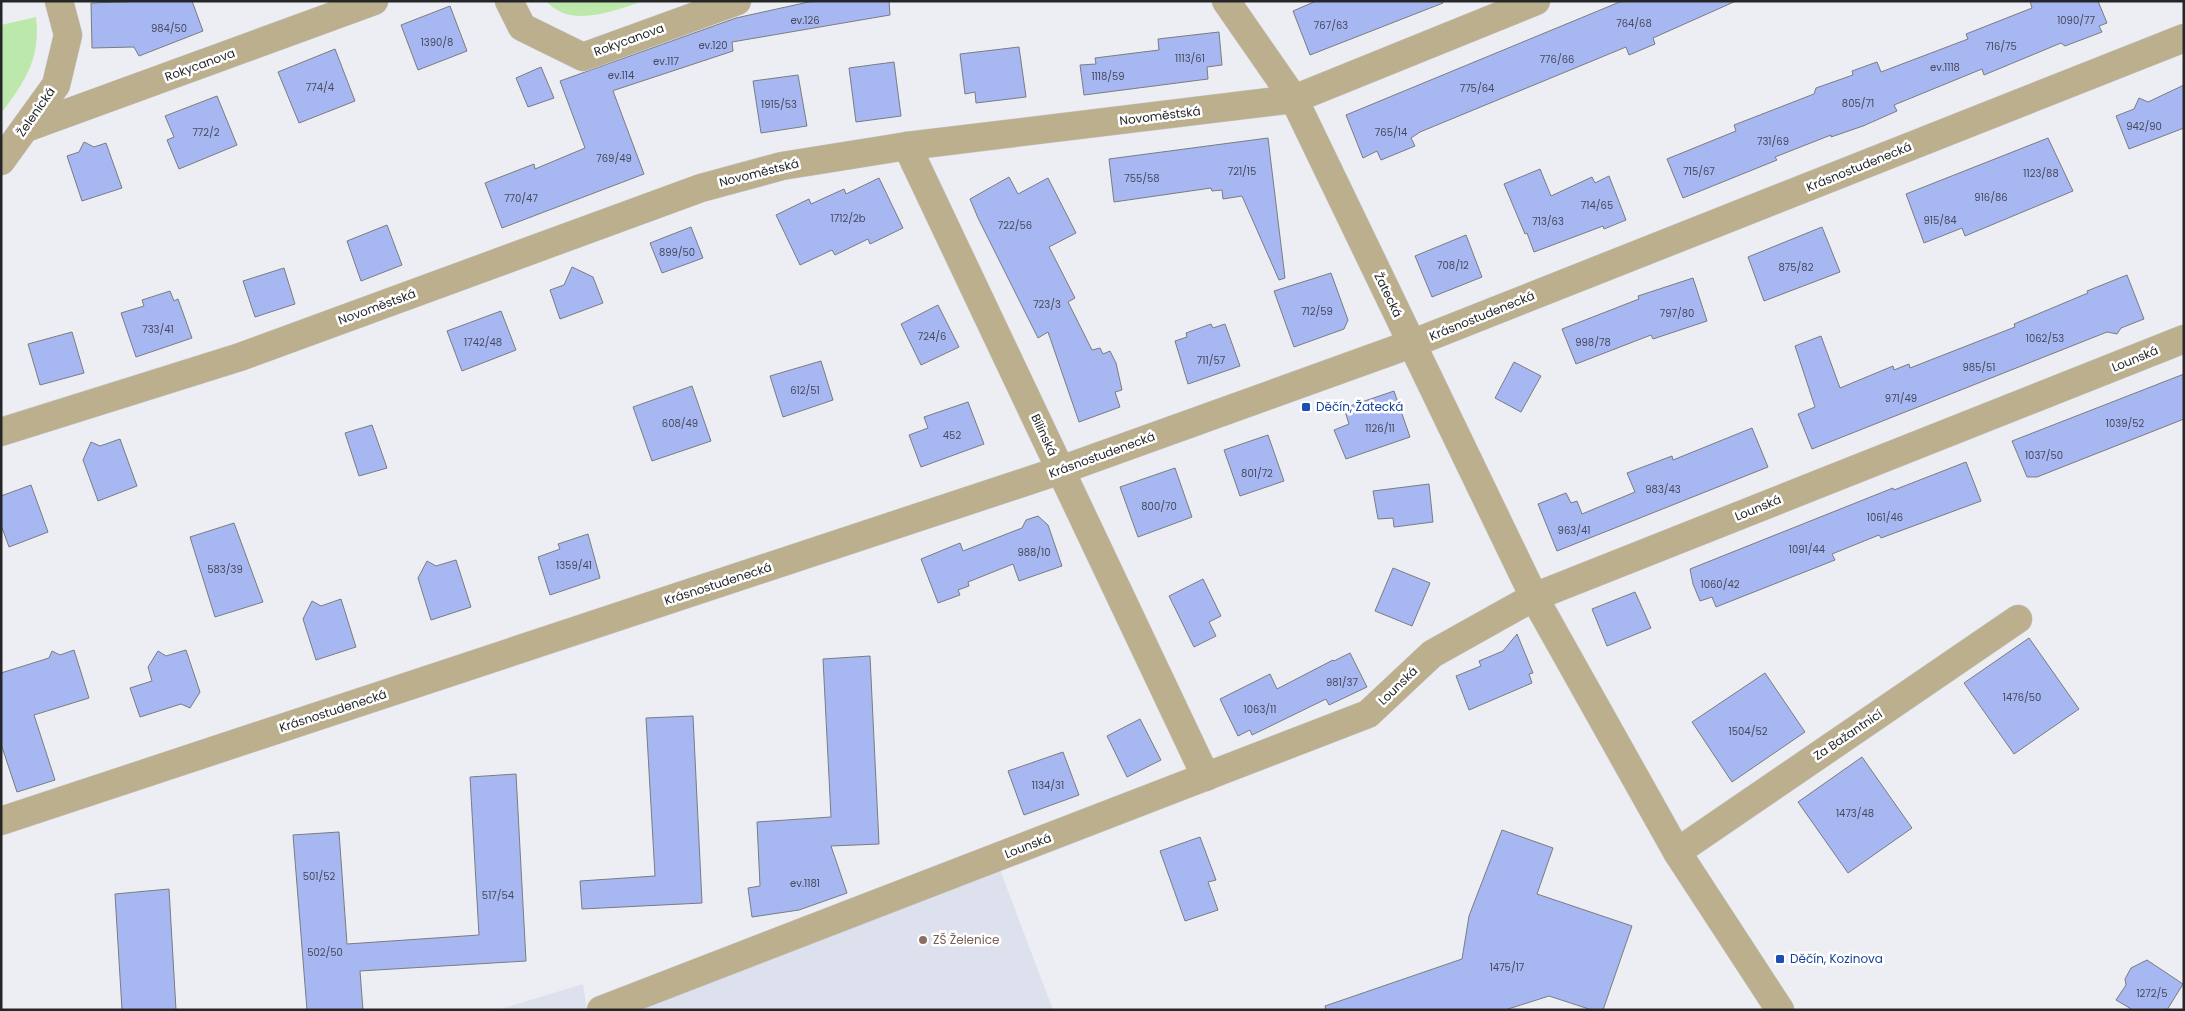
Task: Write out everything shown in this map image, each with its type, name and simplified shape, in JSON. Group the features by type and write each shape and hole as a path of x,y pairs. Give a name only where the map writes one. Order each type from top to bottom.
{"street":[{"name":"Želenická","path":"1,161 56,85 68,35 59,1"},
{"name":"Rokycanova","path":"26,128 374,1"},
{"name":"Rokycanova","path":"509,1 522,27 584,56 737,1"},
{"name":"Žatecká","path":"1226,1 1294,99 1534,597"},
{"name":"Novoměstská","path":"1,432 240,357 701,188 782,166 907,146 1294,99 1536,1"},
{"name":"Krásnostudenecká","path":"1,821 1061,470 1411,344 2184,38"},
{"name":"Bílinská","path":"907,146 1206,777"},
{"name":"Lounská","path":"601,1010 1368,714 1432,654 1534,597 2184,339"},
{"path":"1534,597 1677,852 1780,1010"},
{"name":"Za Bažantnicí","path":"1677,852 2018,619"}],"shaded area":[{"name":"ZŠ Želenice","path":"1000,870 1053,1010 639,1010"},
{"path":"583,984 587,1010 497,1010"}],"green space":[{"path":"546,1 643,1 606,13 580,16 567,14 556,9"},
{"path":"36,17 36,45 29,69 17,91 1,113 1,25"}],"building":[{"path":"192,1 203,31 139,56 134,47 92,48 91,3"},
{"path":"813,1 889,1 890,15 732,42 733,51 613,91 644,174 502,228 485,183 534,164 535,169 585,148 560,81 736,18"},
{"path":"1316,1 1443,1 1443,3 1310,55 1293,11"},
{"path":"1622,1 1736,1 1653,38 1655,44 1629,55 1626,47 1420,132 1411,138 1415,146 1381,160 1377,151 1363,158 1346,115"},
{"path":"2030,1 2098,1 2107,23 2099,26 2102,32 2065,46 2061,43 1984,75 1982,69 1894,105 1897,111 1863,126 1831,137 1831,135 1775,157 1777,160 1683,198 1667,159 1736,131 1734,125 1814,94 1816,88 1853,75 1852,71 1877,62 1881,72 1968,39 1966,34 2032,8"},
{"path":"450,6 467,51 418,70 401,25"},
{"path":"1219,32 1222,65 1207,67 1208,79 1084,95 1080,65 1096,64 1095,58 1159,50 1158,39"},
{"path":"1019,47 1026,97 976,103 975,92 965,94 960,54"},
{"path":"335,49 355,101 299,123 278,72"},
{"path":"894,62 901,116 856,122 849,68"},
{"path":"541,67 554,98 528,107 516,78"},
{"path":"798,75 807,126 761,133 753,81"},
{"path":"2184,85 2184,128 2129,149 2116,116 2134,109 2139,98 2148,102"},
{"path":"217,96 237,145 179,169 167,140 174,137 165,116"},
{"path":"1268,138 1285,278 1279,280 1242,196 1223,199 1222,190 1212,191 1211,188 1114,202 1109,159"},
{"path":"2048,138 2073,191 1965,236 1962,228 1924,243 1906,194"},
{"path":"84,142 94,147 106,143 122,188 82,201 67,156 79,152"},
{"path":"1540,169 1551,196 1592,177 1595,183 1609,176 1626,220 1604,229 1603,226 1534,252 1504,184"},
{"path":"1009,177 1018,194 1048,178 1076,233 1049,247 1075,298 1068,302 1092,350 1100,348 1103,354 1110,351 1116,363 1122,390 1115,392 1120,407 1079,422 1048,332 1038,338 978,218 970,199"},
{"path":"879,178 903,228 870,244 868,239 835,255 832,250 800,265 776,215 809,199 811,204 844,189 846,194"},
{"path":"387,225 402,265 361,281 347,241"},
{"path":"691,227 703,258 662,273 650,243"},
{"path":"1822,227 1840,272 1764,301 1748,257"},
{"path":"1466,235 1482,277 1432,297 1415,256"},
{"path":"572,267 593,277 603,303 560,319 550,290 564,285"},
{"path":"284,268 295,304 255,317 243,281"},
{"path":"1331,273 1348,320 1344,329 1294,347 1274,291"},
{"path":"2127,275 2144,319 2121,328 2117,334 2107,332 1812,449 1798,414 1815,407 1795,346 1821,336 1840,388 1893,366 1894,370 1909,364 1910,368 2015,327 2014,324"},
{"path":"1693,278 1707,321 1653,339 1651,335 1576,364 1562,329 1639,299 1638,296"},
{"path":"170,291 174,301 178,299 192,338 136,357 121,313 144,306 142,300"},
{"path":"938,305 959,347 921,365 901,324"},
{"path":"501,311 516,350 462,371 447,331"},
{"path":"1211,324 1213,328 1225,324 1240,366 1188,384 1175,341 1187,337 1186,333"},
{"path":"72,332 84,373 40,385 28,344"},
{"path":"821,361 833,400 783,417 770,376"},
{"path":"1514,362 1541,376 1521,412 1495,398"},
{"path":"2184,374 2184,419 2037,477 2027,477 2012,441"},
{"path":"692,386 711,441 652,461 633,407"},
{"path":"1394,391 1410,437 1346,459 1334,430 1349,424 1344,408"},
{"path":"968,402 984,444 921,467 909,435 928,428 924,417"},
{"path":"372,425 387,468 359,476 345,433"},
{"path":"1752,428 1768,467 1557,551 1538,504 1566,493 1571,503 1577,501 1582,514 1635,492 1627,473 1672,456 1673,460"},
{"path":"1268,435 1284,481 1240,496 1224,450"},
{"path":"120,439 137,486 98,501 83,460 91,442 100,446"},
{"path":"1966,462 1981,501 1881,538 1879,535 1832,554 1835,560 1716,607 1712,597 1700,601 1693,584 1690,569 1893,488 1894,490"},
{"path":"1175,468 1192,517 1138,537 1120,487"},
{"path":"1429,484 1433,522 1394,527 1393,518 1378,519 1373,491"},
{"path":"31,485 48,532 9,547 1,525 1,496"},
{"path":"1038,516 1048,525 1062,566 1019,581 1013,564 968,582 969,586 958,590 960,595 938,603 921,559 960,543 963,551 1022,528 1026,520"},
{"path":"234,523 263,602 215,617 190,537"},
{"path":"588,534 600,578 550,595 538,557 560,549 558,544"},
{"path":"456,560 471,607 431,620 418,578 427,561 436,566"},
{"path":"1393,568 1430,583 1412,626 1375,611"},
{"path":"1203,579 1221,616 1209,622 1216,636 1194,647 1169,596"},
{"path":"1635,592 1651,628 1607,646 1592,609"},
{"path":"341,599 356,647 316,660 303,619 312,601 321,606"},
{"path":"1517,634 1533,673 1529,674 1532,683 1469,710 1456,676 1481,666 1479,661 1503,651"},
{"path":"2029,638 2079,709 2014,754 1964,683"},
{"path":"74,650 89,698 34,715 55,780 17,792 1,744 1,673 49,658 52,651 60,655"},
{"path":"186,650 200,692 190,708 181,704 140,717 130,688 152,681 148,667 158,651 166,656"},
{"path":"1350,653 1367,687 1329,705 1326,699 1252,735 1250,730 1238,736 1220,699 1270,674 1277,689"},
{"path":"870,656 879,844 831,846 847,893 799,910 752,917 748,888 760,886 757,822 831,817 823,659"},
{"path":"1765,673 1805,732 1732,782 1692,722"},
{"path":"693,716 702,903 582,909 580,881 655,876 646,718"},
{"path":"1140,719 1161,760 1127,777 1107,736"},
{"path":"1063,752 1079,795 1024,815 1008,771"},
{"path":"1862,757 1912,828 1848,873 1798,802"},
{"path":"516,774 526,961 360,971 363,1010 307,1010 293,835 339,832 347,944 479,935 470,777"},
{"path":"1502,830 1553,848 1537,894 1632,926 1603,1010 1592,1010 1549,996 1505,1010 1326,1010 1325,1006 1462,959 1469,916"},
{"path":"1200,837 1216,880 1208,882 1218,910 1185,921 1160,851"},
{"path":"169,889 176,1010 122,1010 115,894"},
{"path":"2147,960 2183,984 2167,1010 2133,1010 2116,1000 2126,985 2125,979 2131,968"}],"place":[{"name":"Děčín, Žatecká","path":"1306,407"},
{"name":"ZŠ Želenice","path":"923,940"},
{"name":"Děčín, Kozinova","path":"1780,959"}]}
